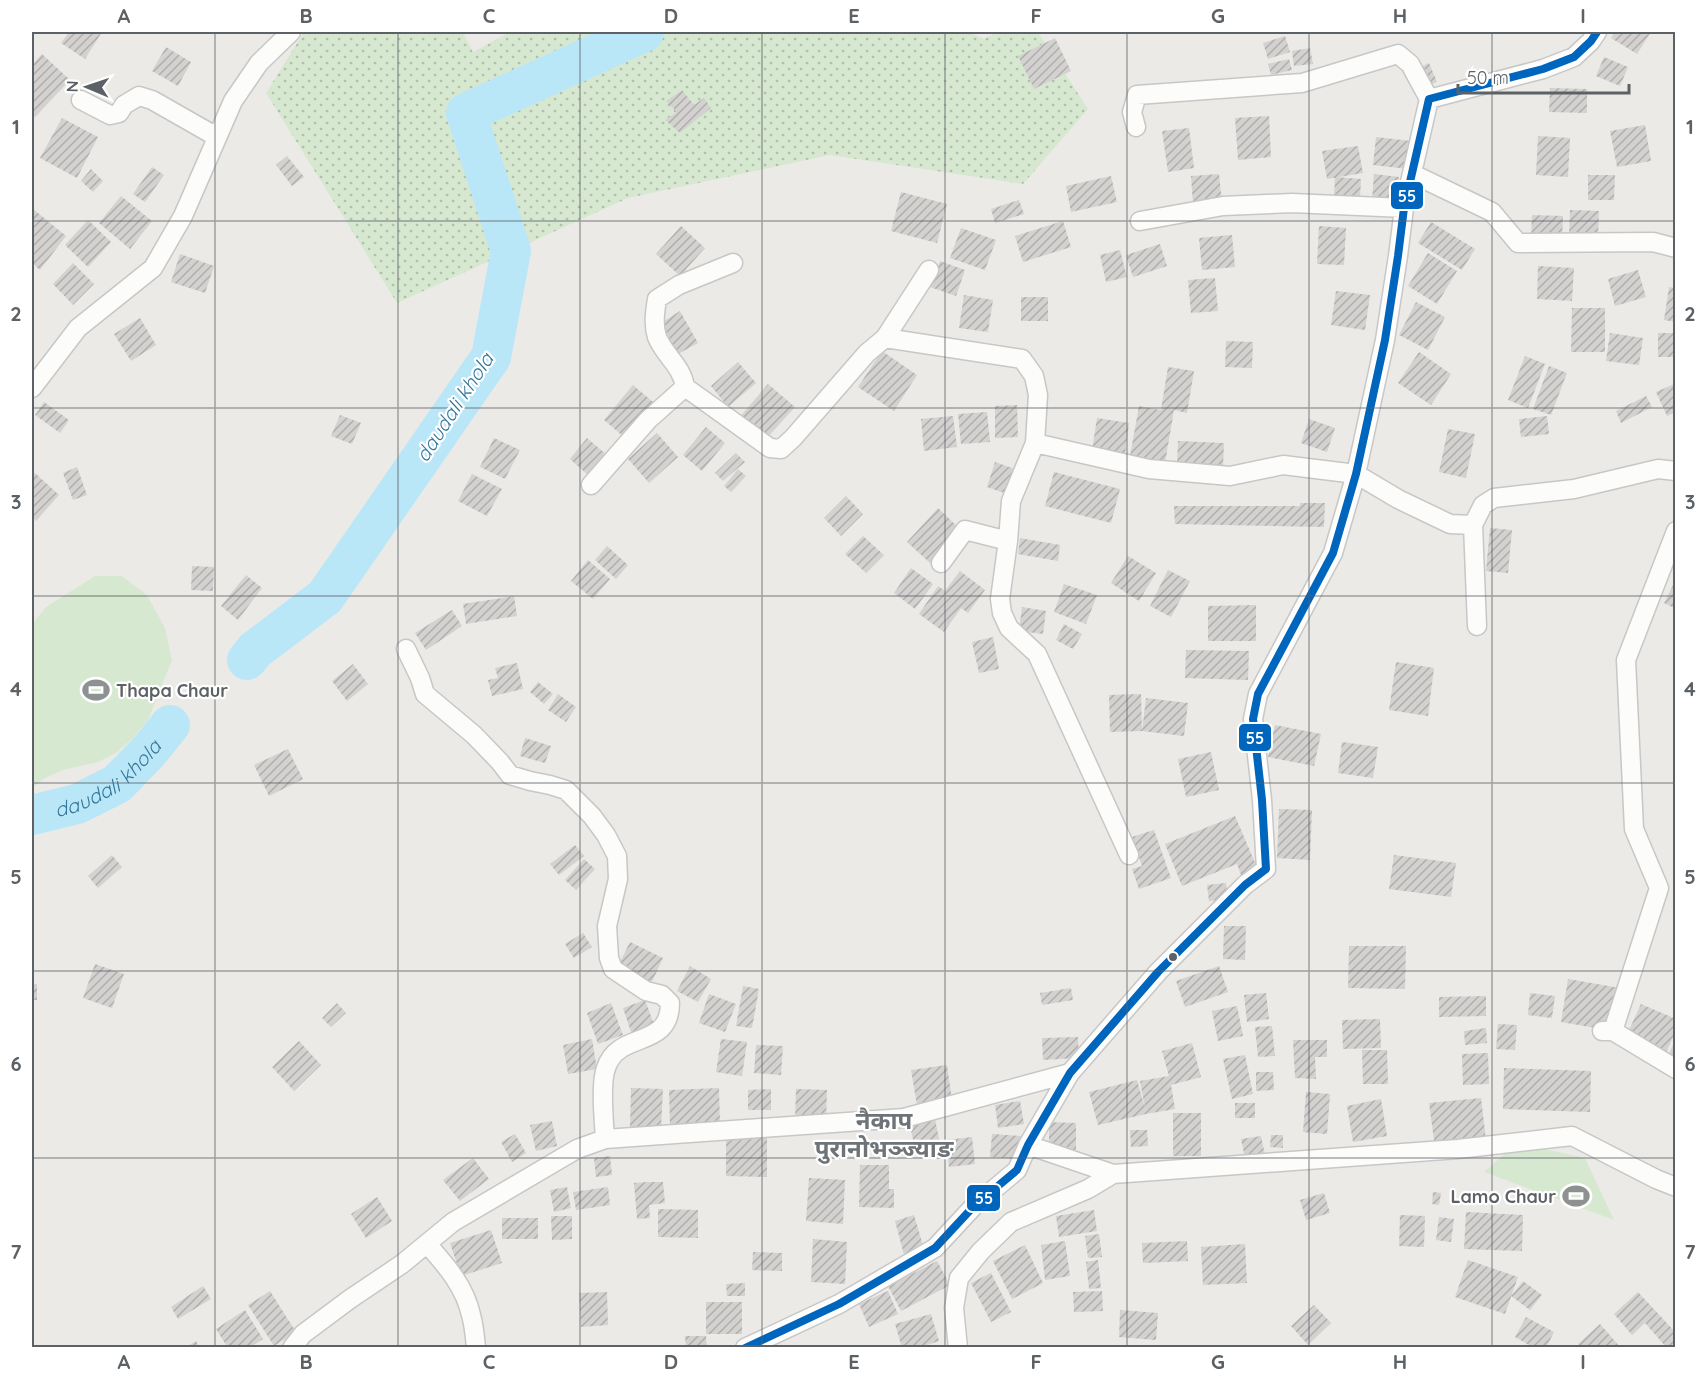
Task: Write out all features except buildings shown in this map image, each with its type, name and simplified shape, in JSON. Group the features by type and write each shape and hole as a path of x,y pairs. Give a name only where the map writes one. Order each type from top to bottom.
{"street":[{"path":"1429,99 1543,69 1575,57 1597,32"},
{"path":"32,388 78,328 153,268 183,216 233,101 281,35"},
{"path":"745,1347 839,1304 935,1248 974,1206 1017,1170 1028,1145 1070,1073 1158,972 1245,885 1266,869 1262,800 1253,719 1258,694 1333,553 1356,474 1385,340 1404,208 1429,99 1410,64 1398,54 1302,83 1137,95 1132,112 1136,127"},
{"path":"81,100 110,116 119,113 124,105 139,96 152,100 217,137"},
{"path":"1413,174 1491,212 1518,243 1653,242 1676,248"},
{"path":"1140,221 1223,206 1292,203 1404,208"},
{"path":"733,263 679,285 657,299 654,318 657,338 683,376 685,387 770,448 781,449 867,353 885,338 929,270"},
{"path":"885,338 1022,359 1034,376 1038,395 1035,443 1011,501 1000,599 1002,613 1009,628 1037,654 1129,855"},
{"path":"591,485 648,420 685,387"},
{"path":"1035,443 1149,469 1230,476 1283,465 1356,474 1398,499 1450,524 1473,525"},
{"path":"1477,626 1473,525 1483,505 1494,498 1574,489 1658,469 1676,471"},
{"path":"941,563 965,530 1008,541"},
{"path":"1676,531 1626,660 1634,829 1659,888 1607,1031 1676,1069"},
{"path":"406,649 420,678 424,694 474,735 510,775 566,790 592,816 606,835 617,856 618,879 607,926 609,958 613,969 646,991 662,996 670,1003 670,1016 656,1034 626,1045 614,1053 606,1067 603,1108 605,1139"},
{"path":"292,1347 303,1334 402,1264 453,1222 577,1149 605,1139 904,1118 1070,1073"},
{"path":"1028,1145 1113,1174 1458,1149 1572,1136 1676,1187"},
{"path":"958,1347 954,1308 959,1278 981,1251 1011,1222 1088,1189 1113,1174"},
{"path":"427,1244 446,1265 463,1291 471,1314 476,1347"}],"green space":[{"path":"304,32 463,32 473,52 510,32 969,32 984,39 997,32 1038,32 1088,109 1023,184 830,155 628,198 397,303 266,93"},
{"name":"Thapa Chaur","path":"95,576 122,576 147,595 165,628 172,660 148,720 132,739 116,753 98,762 63,770 45,778 32,788 32,624 46,607"},
{"name":"Lamo Chaur","path":"1517,1143 1585,1158 1614,1220 1484,1172"}],"waterway":[{"name":"daudali khola","path":"247,660 255,650 325,597 491,357 511,251 466,113 644,32"},
{"name":"daudali khola","path":"32,815 77,804 117,784 170,725"}],"transit line":[{"name":"55","path":"745,1348 839,1304 935,1248 974,1206 1017,1170 1028,1145 1070,1073 1158,972 1245,885 1266,869 1262,800 1253,719 1258,694 1333,553 1356,474 1385,340 1404,208 1429,99 1543,69 1574,57 1597,32"}],"place":[{"name":"Thapa Chaur","path":"96,690"},
{"name":"Lamo Chaur","path":"1576,1196"}],"district":[{"name":"नैकाप पुरानोभञ्ज्याङ","path":"884,1134"}]}
